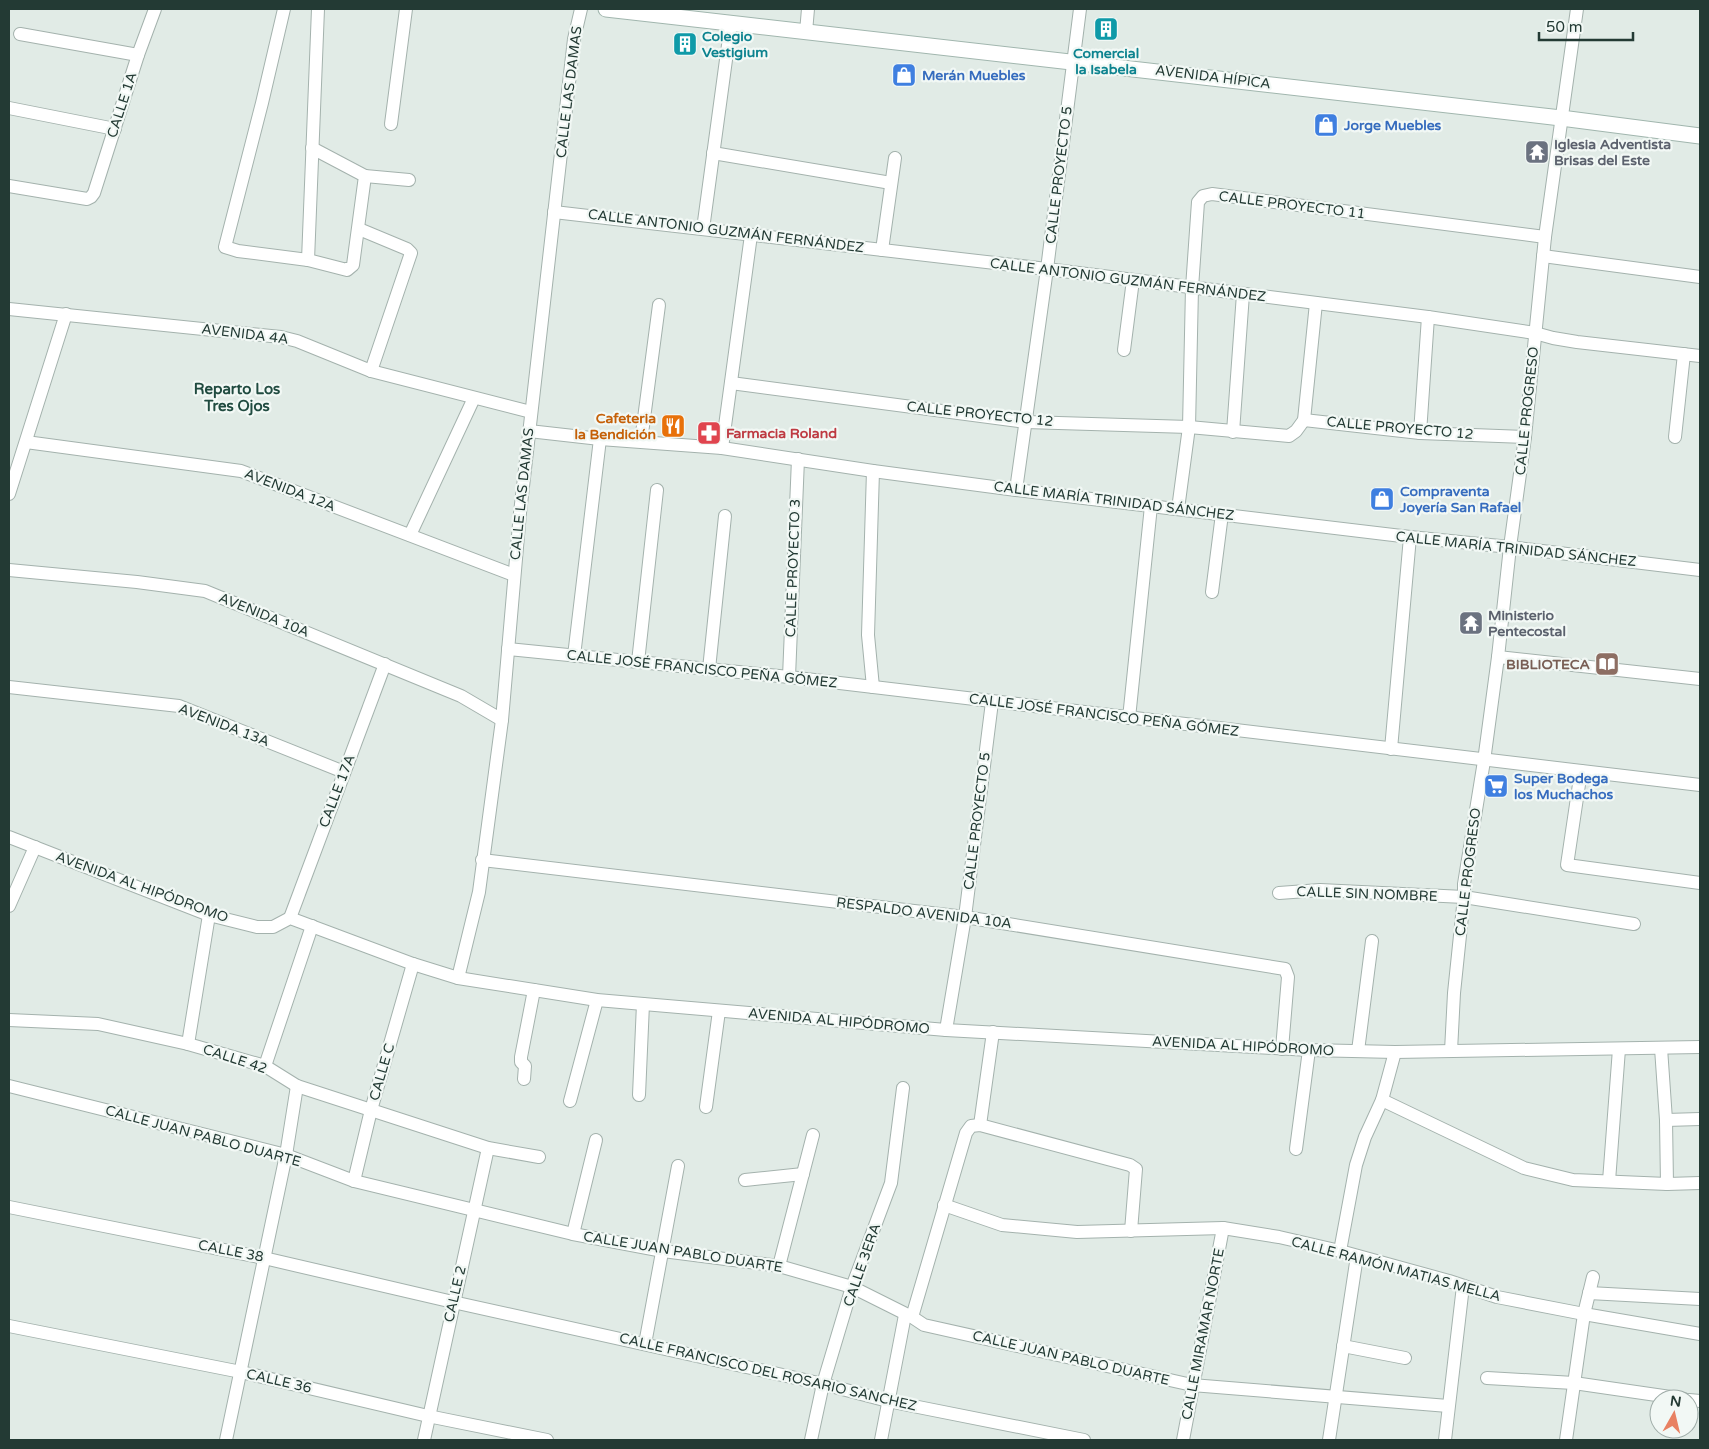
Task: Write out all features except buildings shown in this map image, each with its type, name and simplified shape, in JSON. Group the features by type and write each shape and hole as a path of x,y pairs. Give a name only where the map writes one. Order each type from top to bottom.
{"street":[{"name":"CALLE 1A","path":"9,186 87,199 91,198 155,9"},
{"path":"284,9 225,247 308,260 347,270 353,265 365,176"},
{"path":"308,260 318,9"},
{"path":"391,124 406,9"},
{"name":"CALLE LAS DAMAS","path":"458,978 478,892 502,720 514,575 531,412 574,39 581,9"},
{"name":"AVENIDA HÍPICA","path":"606,9 1074,61 1700,136"},
{"path":"806,32 808,9"},
{"name":"CALLE PROYECTO 5","path":"1016,490 1047,269 1080,9"},
{"name":"CALLE PROGRESO","path":"1451,1051 1454,993 1464,884 1484,761 1498,656 1510,547 1526,437 1545,238 1577,9"},
{"path":"703,229 732,23"},
{"path":"20,34 138,56"},
{"path":"9,108 115,128"},
{"path":"312,148 365,176 409,180"},
{"path":"713,153 891,183"},
{"path":"882,250 895,158"},
{"name":"CALLE PROYECTO 11","path":"1178,509 1189,427 1192,288 1198,202 1203,196 1212,194 1545,238"},
{"name":"CALLE ANTONIO GUZMÁN FERNÁNDEZ","path":"554,212 1047,269 1428,317 1535,333 1577,342 1700,356"},
{"path":"359,229 408,249 411,253 371,371"},
{"path":"722,448 751,234"},
{"path":"1543,256 1700,277"},
{"path":"1124,350 1132,280"},
{"path":"1234,432 1243,294"},
{"path":"1304,420 1316,303"},
{"path":"641,441 660,305"},
{"name":"AVENIDA 4A","path":"9,309 281,337 297,341 371,371 531,412"},
{"path":"9,494 66,314"},
{"path":"1420,433 1428,317"},
{"path":"1675,437 1684,354"},
{"name":"CALLE PROYECTO 12","path":"731,383 1026,422 1189,427 1289,436 1296,431 1304,420 1420,433 1526,437"},
{"path":"410,535 474,398"},
{"name":"CALLE MARÍA TRINIDAD SÁNCHEZ","path":"529,431 600,440 641,441 722,448 1016,490 1700,570"},
{"path":"574,656 600,440"},
{"name":"AVENIDA 12A","path":"26,442 241,470 514,575"},
{"name":"CALLE PROYECTO 3","path":"789,677 798,459"},
{"path":"873,471 868,635 873,688"},
{"path":"638,662 657,490"},
{"path":"1129,718 1152,506"},
{"path":"1212,592 1222,514"},
{"path":"709,669 725,516"},
{"path":"1391,749 1410,537"},
{"name":"AVENIDA 10A","path":"9,570 137,582 205,591 461,696 502,720"},
{"name":"CALLE JOSÉ FRANCISCO PEÑA GÓMEZ","path":"508,649 789,677 1484,761 1700,785"},
{"path":"1498,656 1700,679"},
{"name":"CALLE 17A","path":"290,918 385,664"},
{"name":"AVENIDA 13A","path":"9,687 179,706 344,772"},
{"name":"CALLE PROYECTO 5","path":"946,1030 965,917 992,702"},
{"path":"1581,771 1567,865 1700,883"},
{"name":"AVENIDA AL HIPÓDROMO","path":"9,837 209,915 257,927 273,927 290,918 413,964 458,978 597,1000 946,1030 1282,1049 1395,1052 1700,1047"},
{"path":"9,906 35,847"},
{"name":"RESPALDO AVENIDA 10A","path":"482,860 965,917 1285,969 1288,977 1282,1049"},
{"name":"CALLE SIN NOMBRE","path":"1279,893 1320,890 1464,897 1634,924"},
{"path":"188,1044 209,915"},
{"path":"265,1066 312,926"},
{"path":"1358,1051 1372,941"},
{"name":"CALLE C","path":"354,1181 371,1110 413,964"},
{"path":"524,1079 525,1066 521,1062 520,1057 534,990"},
{"path":"570,1101 597,1000"},
{"path":"638,1095 644,1004"},
{"path":"706,1107 719,1011"},
{"name":"CALLE 42","path":"9,1020 98,1024 188,1044 265,1066 297,1086 488,1148 539,1157"},
{"path":"880,1440 909,1316 966,1133 976,1125 993,1032"},
{"path":"1609,1181 1618,1048"},
{"path":"1662,1048 1667,1184"},
{"path":"1296,1149 1309,1050"},
{"path":"1340,1251 1356,1165 1365,1137 1382,1100 1395,1052"},
{"name":"CALLE JUAN PABLO DUARTE","path":"9,1086 286,1155 354,1181 573,1234 663,1251 779,1266 852,1288 924,1325 1192,1385 1448,1406"},
{"path":"226,1440 286,1155 297,1086"},
{"name":"CALLE 3ERA","path":"811,1440 823,1384 852,1288 891,1183 903,1088"},
{"path":"1382,1100 1524,1168 1572,1180 1667,1184 1700,1183"},
{"path":"1666,1120 1700,1119"},
{"path":"976,1125 1130,1165 1136,1169 1131,1230"},
{"path":"779,1266 812,1135"},
{"path":"573,1234 596,1140"},
{"name":"CALLE 2","path":"424,1440 488,1148"},
{"path":"645,1344 678,1166"},
{"path":"745,1180 803,1174"},
{"name":"CALLE RAMÓN MATIAS MELLA","path":"944,1205 1002,1225 1076,1232 1223,1228 1279,1237 1340,1251 1497,1297 1700,1334"},
{"name":"CALLE 38","path":"9,1207 264,1258 453,1302"},
{"name":"CALLE MIRAMAR NORTE","path":"1183,1440 1223,1228"},
{"path":"1329,1440 1357,1256"},
{"path":"1566,1440 1584,1314 1593,1277"},
{"path":"1444,1440 1463,1286"},
{"path":"1589,1293 1700,1299"},
{"name":"CALLE FRANCISCO DEL ROSARIO SANCHEZ","path":"453,1302 823,1384 888,1401 1084,1440"},
{"name":"CALLE 36","path":"9,1326 241,1372 428,1416 547,1440"},
{"path":"1343,1346 1405,1358"},
{"path":"1487,1378 1574,1383 1649,1394"}],"place":[{"name":"Comercial la Isabela","path":"1106,29"},
{"name":"Colegio Vestigium","path":"685,44"},
{"name":"Merán Muebles","path":"904,75"},
{"name":"Jorge Muebles","path":"1326,125"},
{"name":"Iglesia Adventista Brisas del Este","path":"1537,152"},
{"name":"Cafeteria la Bendición","path":"673,426"},
{"name":"Farmacia Roland","path":"709,433"},
{"name":"Compraventa Joyería San Rafael","path":"1382,499"},
{"name":"Ministerio Pentecostal","path":"1471,623"},
{"name":"BIBLIOTECA","path":"1607,664"},
{"name":"Super Bodega los Muchachos","path":"1496,786"}],"district":[{"name":"Reparto Los Tres Ojos","path":"237,398"}]}
